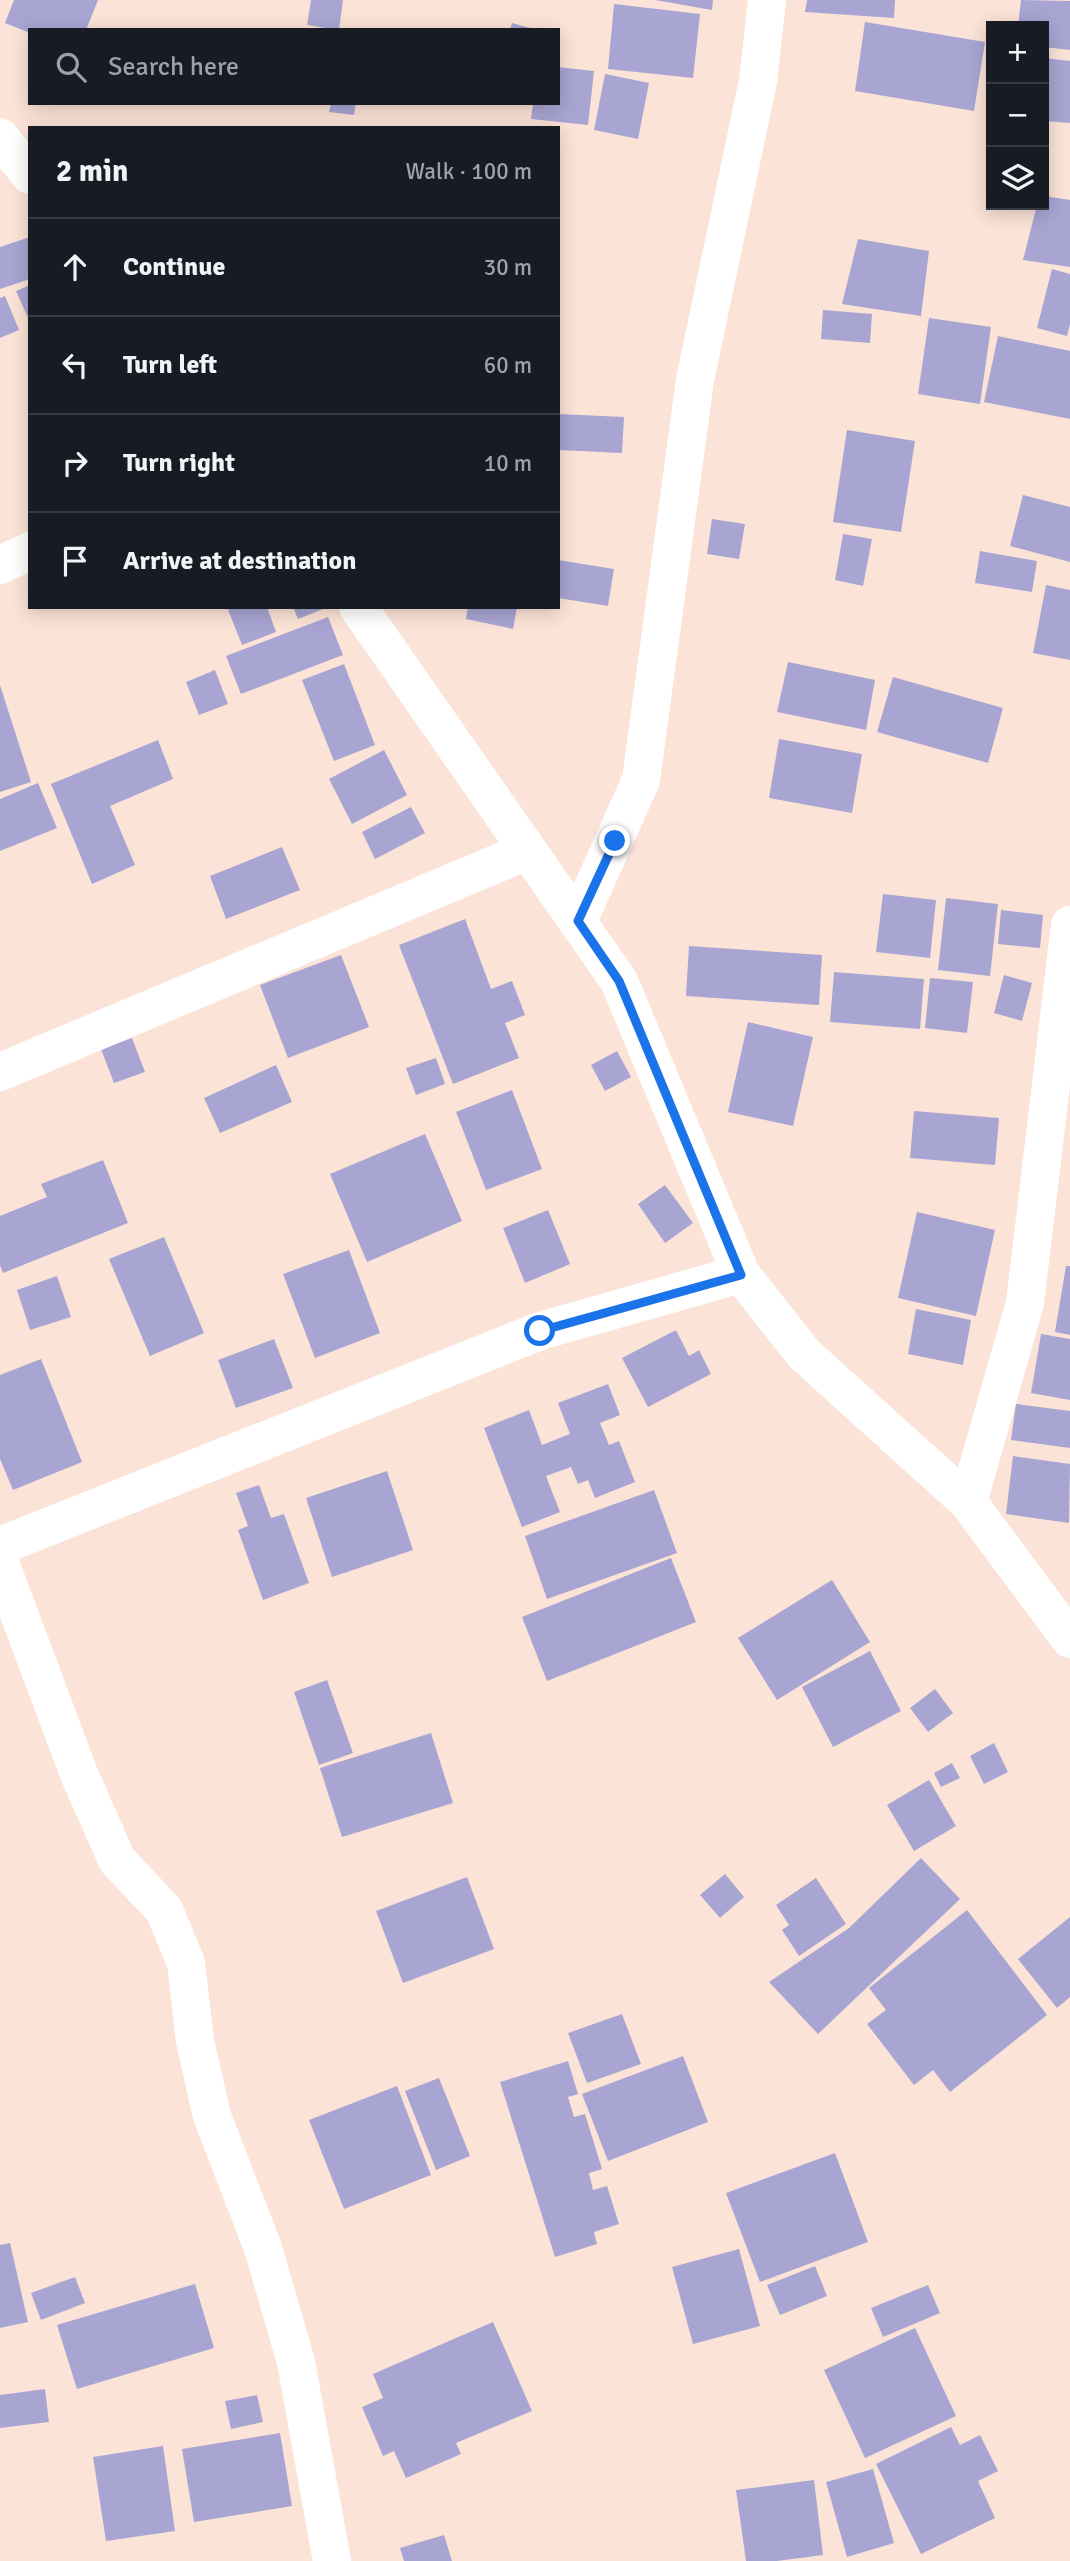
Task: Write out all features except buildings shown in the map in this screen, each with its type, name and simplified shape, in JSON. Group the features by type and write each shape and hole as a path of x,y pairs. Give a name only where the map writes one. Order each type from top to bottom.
{"street":[{"path":"578,921 641,780 695,380 758,81 767,0"},
{"path":"0,137 28,172"},
{"path":"0,565 28,552"},
{"path":"359,609 619,981 741,1275 804,1354 968,1502 1070,1639"},
{"path":"0,1072 527,851"},
{"path":"968,1502 1026,1303 1070,925"},
{"path":"0,1546 540,1331 741,1275"},
{"path":"0,1563 79,1774 117,1860 164,1910 186,1963 195,2041 212,2116 263,2248 296,2362 332,2561"}],"route":[{"path":"540,1331 741,1275 619,981 578,921 615,841"}]}
